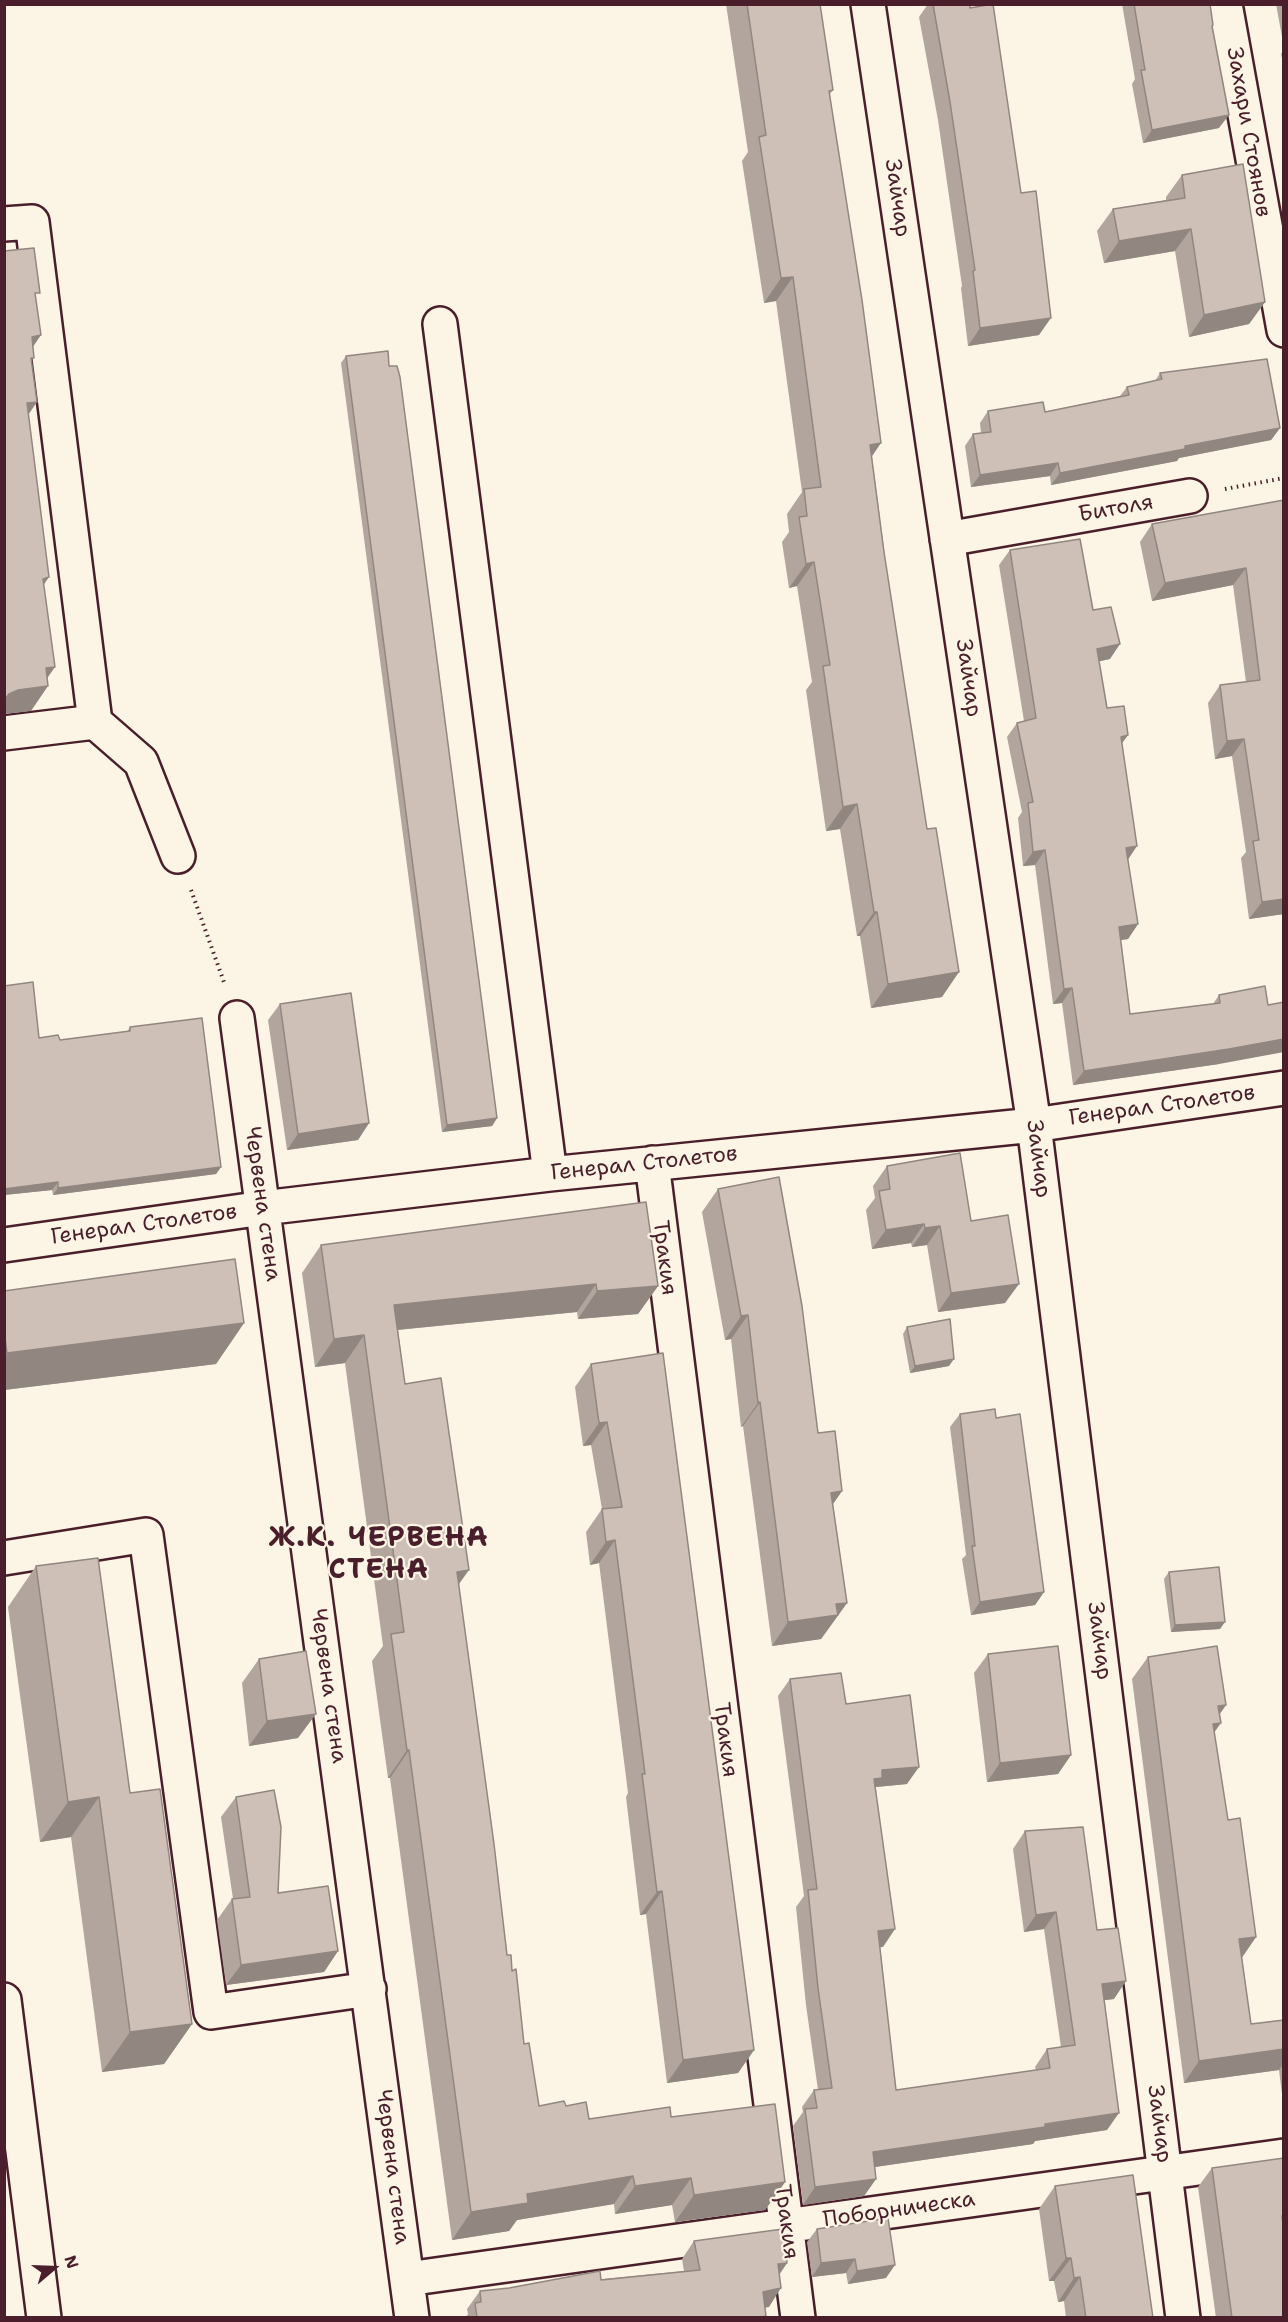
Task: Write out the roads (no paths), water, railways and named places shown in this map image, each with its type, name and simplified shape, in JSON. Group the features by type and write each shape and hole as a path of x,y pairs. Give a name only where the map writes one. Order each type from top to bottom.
{"street":[{"name":"Зайчар","path":"868,4 1034,1125 1183,2318"},
{"name":"Захари Стоянов","path":"1225,4 1284,330"},
{"path":"4,224 32,222 95,722 141,762 178,856"},
{"path":"440,324 550,1174"},
{"name":"Битоля","path":"947,539 1190,496"},
{"path":"4,733 95,722"},
{"name":"Червена стена","path":"237,1018 412,2318"},
{"name":"Генерал Столетов","path":"4,1245 263,1208 550,1174 1034,1125 1284,1088"},
{"name":"Тракия","path":"652,1163 798,2318"},
{"path":"4,1558 146,1535 211,2012 369,1989"},
{"path":"4,2000 44,2318"},
{"name":"Поборническа","path":"407,2279 1284,2156"}],"district":[{"name":"Ж.К. ЧЕРВЕНА СТЕНА","path":"379,1555"}]}
